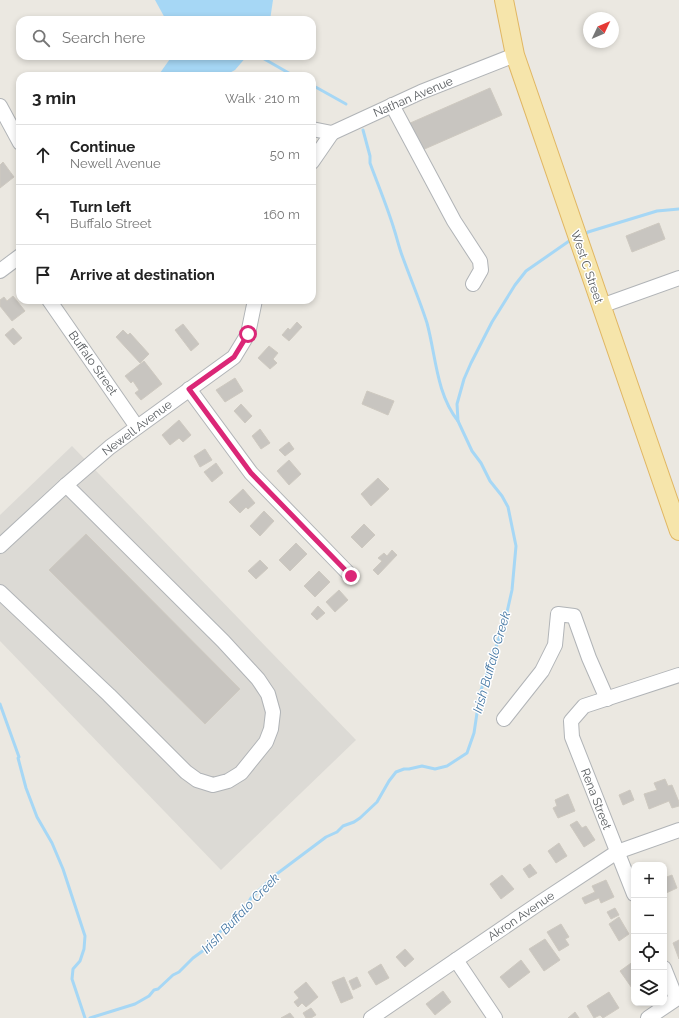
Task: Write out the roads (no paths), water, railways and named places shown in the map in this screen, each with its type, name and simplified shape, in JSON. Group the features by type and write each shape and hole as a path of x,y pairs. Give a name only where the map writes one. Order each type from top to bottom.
{"main road":[{"name":"West C Street","path":"504,0 514,55 679,531"}],"street":[{"name":"Nathan Avenue","path":"332,133 421,92 514,55"},
{"path":"392,105 454,221 480,261 481,270 473,284"},
{"path":"0,106 16,136"},
{"path":"316,130 332,133 316,156"},
{"path":"0,271 16,260"},
{"path":"601,306 679,278"},
{"name":"Buffalo Street","path":"52,304 137,427"},
{"name":"Newell Avenue","path":"0,546 110,447 234,357 248,334 254,304"},
{"path":"189,389 251,473 351,576"},
{"path":"0,592 110,695 186,772 197,780 213,785 228,782 241,773 266,742 271,728 273,712 268,694 258,679 223,641 66,485"},
{"path":"504,719 542,671 555,645 558,614 574,616 589,658 607,699 679,675"},
{"name":"Rena Street","path":"607,699 584,706 571,721 572,737 631,887"},
{"name":"Akron Avenue","path":"371,1018 617,852 679,830"},
{"path":"456,960 495,1018"},
{"path":"648,1018 678,997 665,970"}],"water":[{"path":"155,0 273,0 271,16 164,16"},
{"path":"169,60 244,60 231,72 161,72"}],"waterway":[{"path":"266,60 287,72"},
{"path":"316,87 346,104"},
{"path":"363,130 370,156 370,163 427,323 445,399 458,421"},
{"name":"Irish Buffalo Creek","path":"583,236 588,232 657,211 679,209"},
{"name":"Irish Buffalo Creek","path":"90,1018 135,1004 149,996 154,990 158,989 193,958 208,947 215,937 247,905 251,898 274,876 326,837 337,832 343,826 360,818 377,802 396,772 422,766 435,769 447,766 467,753 474,733 480,693 505,621 512,590 516,546 508,507 472,451 458,421 457,404 464,379 471,363 492,322 515,285 526,271 572,239"},
{"path":"0,704 19,757 26,788 37,817 52,843 63,869 85,936 84,949 80,961 73,969 72,979 85,1018"}]}
